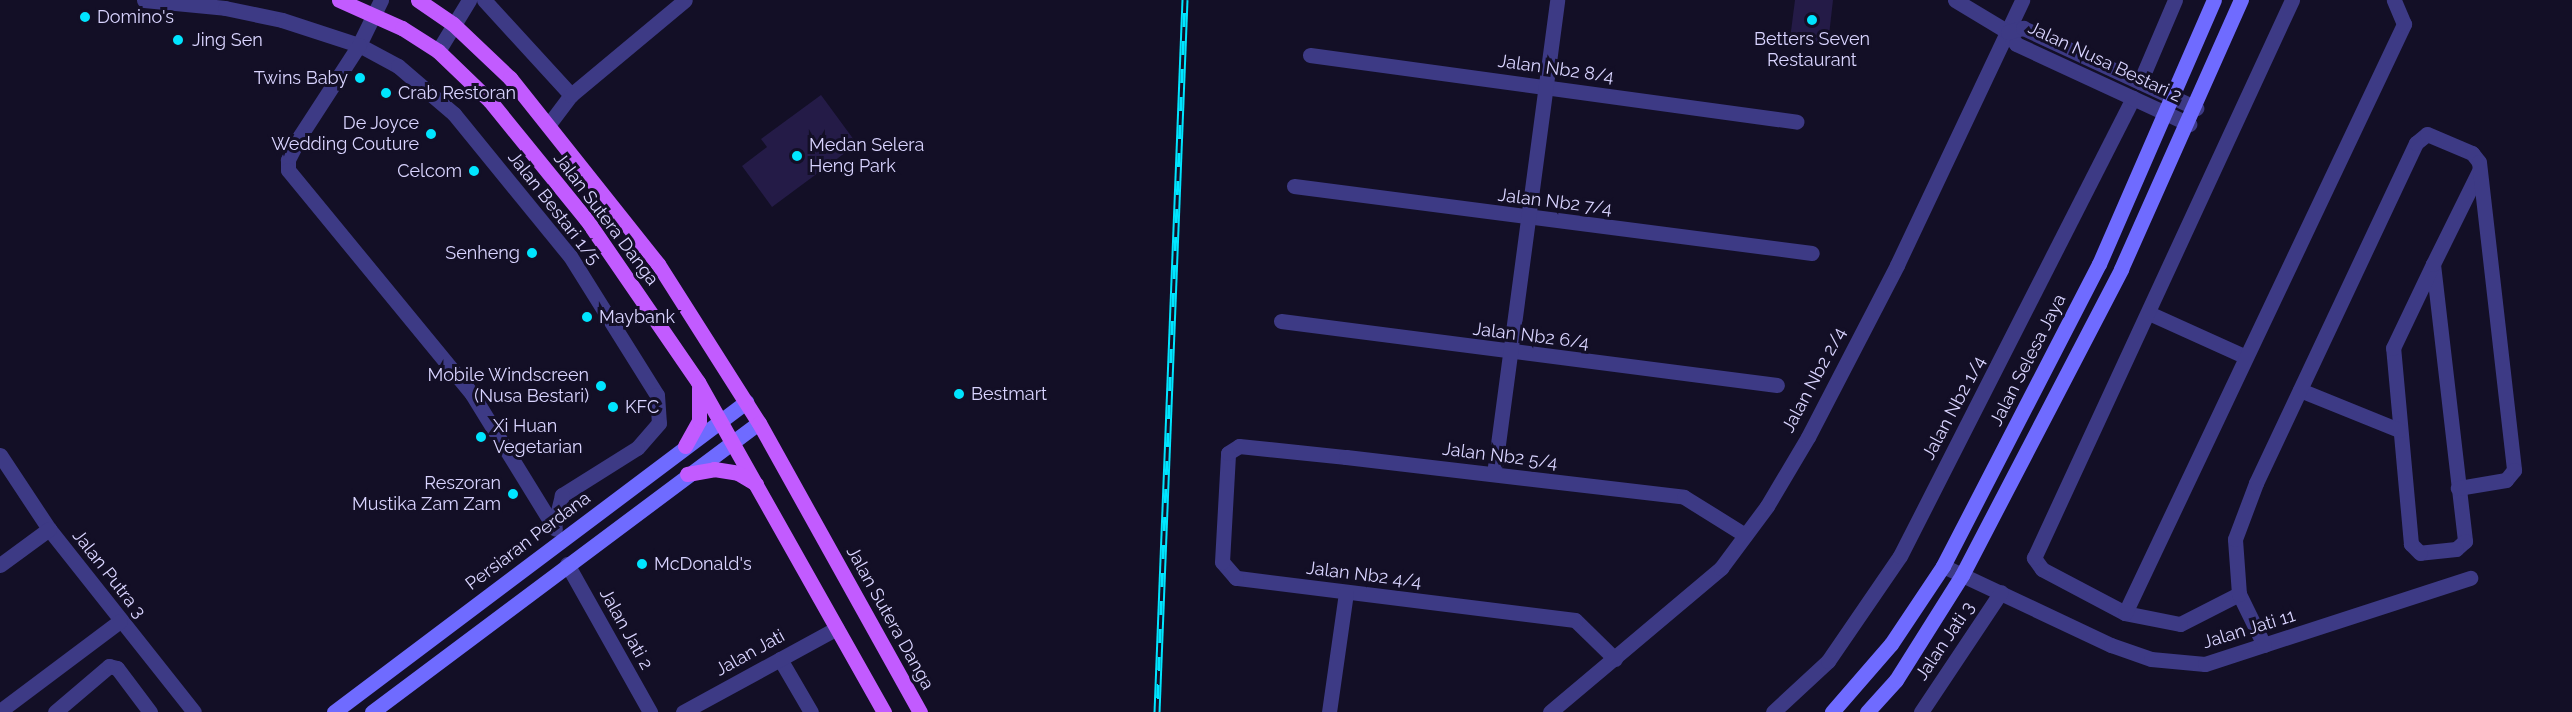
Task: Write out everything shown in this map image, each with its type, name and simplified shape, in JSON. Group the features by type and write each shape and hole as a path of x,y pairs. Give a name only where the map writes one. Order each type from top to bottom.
{"main road":[{"name":"Jalan Sutera Danga","path":"339,0 378,7 438,51 490,101 586,219 698,382 759,486 884,712"},
{"name":"Jalan Sutera Danga","path":"418,0 453,24 503,71 549,124 658,264 759,423 920,712"},
{"name":"Jalan Selesa Jaya","path":"1832,712 1891,644 1943,566 2099,264 2214,0"},
{"path":"1867,712 1896,680 1962,575 2121,269 2189,124 2241,0"},
{"path":"685,446 699,421 698,382"},
{"name":"Persiaran Perdana","path":"334,712 558,533 746,402"},
{"path":"372,712 687,474 759,423"},
{"path":"687,474 714,469 738,472 759,486"}],"street":[{"name":"Jalan Bestari 1/5","path":"144,0 225,8 359,45 398,66 454,114 570,256 657,395 659,423 637,448 562,495"},
{"path":"438,51 469,0"},
{"path":"484,0 571,95"},
{"path":"1494,474 1557,0"},
{"name":"Jalan Nusa Bestari 2","path":"1955,0 2008,32 2016,44 2189,124"},
{"name":"Jalan Nb2 2/4","path":"1550,712 1721,568 1745,535 1808,437 1897,265 2022,0"},
{"path":"2140,82 2175,0"},
{"path":"2239,594 2180,624 2125,613 2042,569 2034,558 2151,314 2292,0"},
{"path":"2125,613 2244,357 2404,24 2394,0"},
{"path":"549,124 571,95 679,2"},
{"path":"378,7 359,45 300,136 288,160 293,180 394,293 458,376 558,533"},
{"name":"Jalan Nusa Bestari 2","path":"2008,32 2023,28 2196,108"},
{"name":"Jalan Nb2 8/4","path":"1310,55 1796,122"},
{"name":"Jalan Nb2 1/4","path":"1773,712 1828,661 1899,556 2133,98"},
{"path":"2264,645 2239,594 2235,539 2300,390 2421,137 2427,134 2472,153 2480,171 2514,470 2506,480 2458,488"},
{"path":"2433,264 2458,488 2462,546 2420,553 2414,549 2399,430 2393,348 2433,264 2480,171"},
{"name":"Jalan Nb2 7/4","path":"1294,186 1528,219 1812,253"},
{"path":"2151,314 2244,357"},
{"name":"Jalan Nb2 6/4","path":"1281,321 1510,354 1777,386"},
{"path":"2300,390 2399,430"},
{"name":"Jalan Nb2 5/4","path":"1239,446 1684,497 1745,535"},
{"name":"Jalan Nb2 4/4","path":"1239,446 1227,457 1222,562 1228,572 1236,578 1575,620 1615,659"},
{"name":"Jalan Putra 3","path":"0,455 49,529 194,712"},
{"path":"529,485 562,495 558,533"},
{"path":"0,565 49,529"},
{"name":"Jalan Jati 2","path":"567,564 650,712"},
{"name":"Jalan Jati 11","path":"1943,566 2151,659 2205,664 2470,578"},
{"name":"Jalan Jati 3","path":"1921,712 2001,592"},
{"path":"1329,712 1346,593"},
{"path":"10,708 120,621"},
{"name":"Jalan Jati","path":"683,712 837,628"},
{"path":"780,659 811,712"},
{"path":"55,712 109,666 117,668 150,712"}],"building":[{"name":"Betters Seven Restaurant","path":"1795,0 1833,0 1828,44 1790,39"},
{"name":"Medan Selera Heng Park","path":"821,95 857,144 772,207 742,166 767,147 761,139"}],"railway":[{"path":"1157,712 1185,0"}],"place":[{"name":"Domino's","path":"85,17"},
{"name":"Betters Seven Restaurant","path":"1812,20"},
{"name":"Jing Sen","path":"178,40"},
{"name":"Twins Baby","path":"360,78"},
{"name":"Crab Restoran","path":"386,93"},
{"name":"De Joyce Wedding Couture","path":"431,134"},
{"name":"Medan Selera Heng Park","path":"797,156"},
{"name":"Celcom","path":"474,171"},
{"name":"Senheng","path":"532,253"},
{"name":"Maybank","path":"587,317"},
{"name":"Mobile Windscreen (Nusa Bestari)","path":"601,386"},
{"name":"Bestmart","path":"959,394"},
{"name":"KFC","path":"613,407"},
{"name":"Xi Huan Vegetarian","path":"481,437"},
{"name":"Reszoran Mustika Zam Zam","path":"513,494"},
{"name":"McDonald's","path":"642,564"}]}
